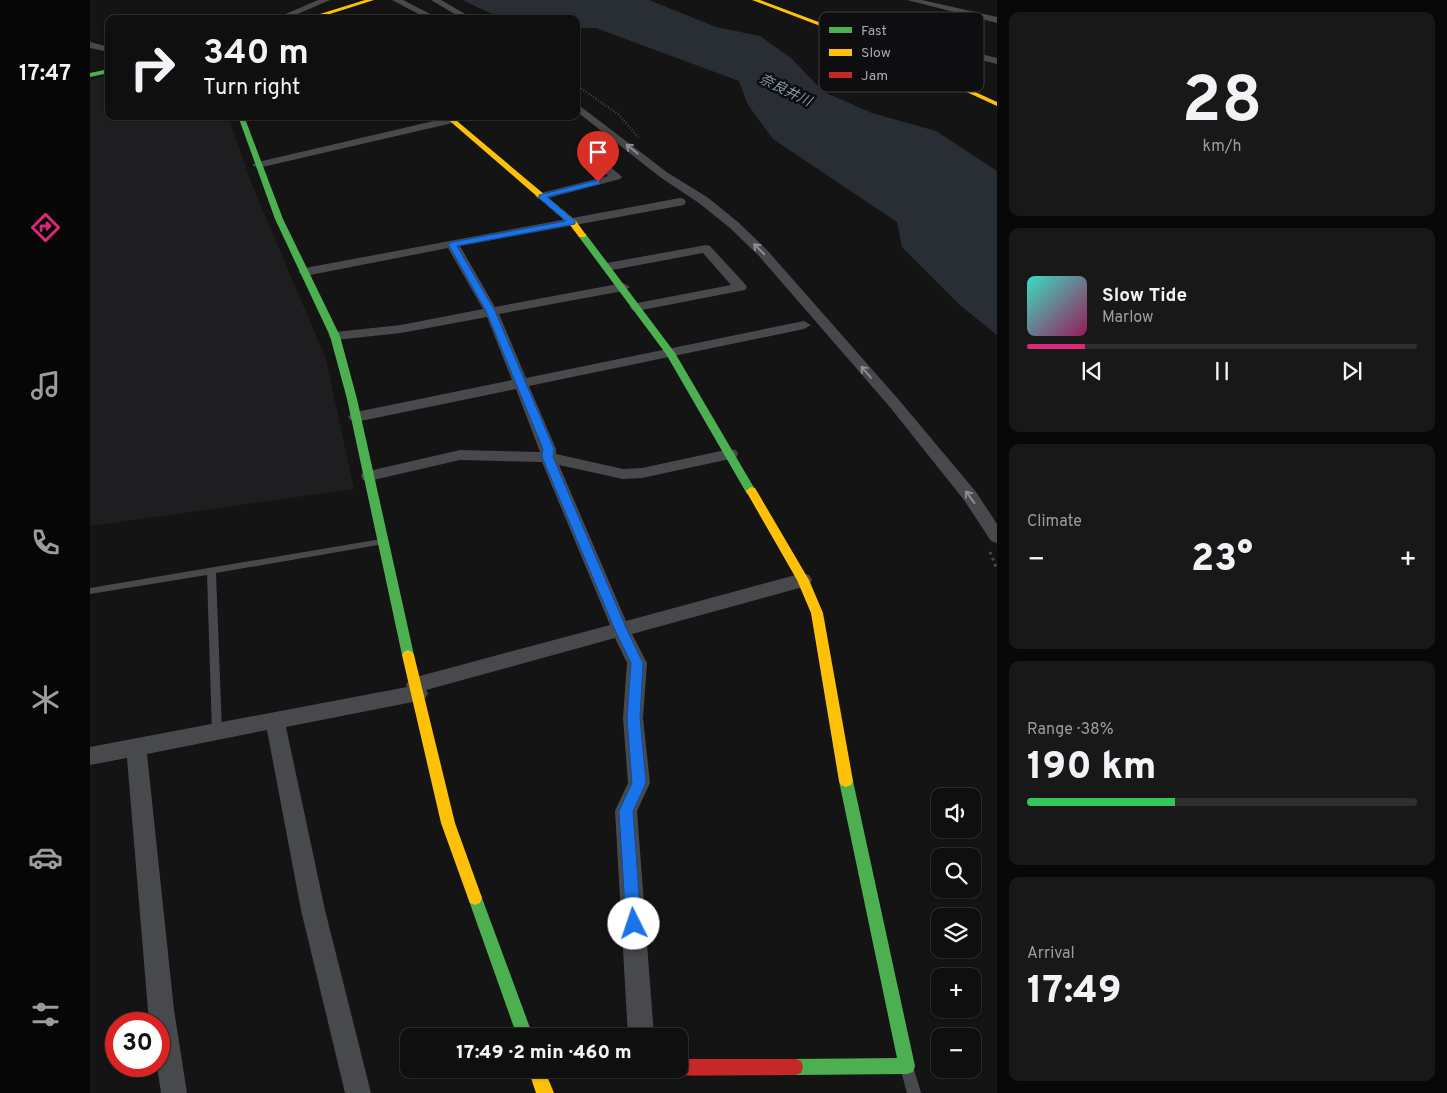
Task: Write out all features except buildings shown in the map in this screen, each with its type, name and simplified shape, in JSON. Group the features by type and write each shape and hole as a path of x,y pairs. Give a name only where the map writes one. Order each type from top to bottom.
{"street":[{"path":"288,15 326,0"},
{"path":"320,15 371,0"},
{"path":"396,0 428,15"},
{"path":"435,0 463,15"},
{"path":"754,0 819,25"},
{"path":"911,0 963,12"},
{"path":"984,17 997,20"},
{"path":"90,44 105,48"},
{"path":"984,58 997,61"},
{"path":"90,75 105,71"},
{"path":"972,92 997,104"},
{"path":"580,109 664,175 703,200 734,225 763,253 894,403 970,496 997,537"},
{"path":"241,120 279,219 335,336 356,417 382,542 448,823 521,1028"},
{"path":"258,165 442,120"},
{"path":"452,120 573,223 623,287 670,353 803,580 818,613 847,790 907,1066 688,1068"},
{"path":"541,196 616,177 592,157"},
{"path":"305,272 680,202"},
{"path":"452,244 491,311 548,449 548,457 621,630 637,663 634,718 639,783 626,811 640,1028"},
{"path":"607,267 706,249 740,287 637,307"},
{"path":"335,336 401,329 623,287"},
{"path":"356,417 804,326"},
{"path":"369,476 460,455 548,457 623,474 642,473 730,454"},
{"path":"90,756 275,721 417,689 803,580"},
{"path":"275,721 313,910 358,1093"},
{"path":"136,747 161,1010 174,1093"},
{"path":"539,1078 545,1093"}],"lane":[{"path":"90,591 382,542"},
{"path":"211,571 217,732"},
{"path":"907,1066 914,1093"}],"shaded area":[{"path":"105,76 105,120 229,120 253,187 326,359 354,489 90,526 90,80"}],"water":[{"name":"奈良井川","path":"462,0 649,0 716,27 760,36 791,58 819,87 819,92 824,92 872,113 936,131 997,171 997,335 961,306 902,247 897,222 773,139 748,105 739,81 596,28 580,28 580,15 494,15"}],"traffic: fast":[{"path":"90,75 105,72"},
{"path":"242,120 279,219 335,336 352,399 408,655"},
{"path":"582,235 670,353 751,491"},
{"path":"795,1067 907,1066 846,781"},
{"path":"475,898 522,1028"}],"traffic: slow":[{"path":"320,15 371,0"},
{"path":"755,0 819,24"},
{"path":"971,92 997,104"},
{"path":"452,120 573,223 582,235"},
{"path":"751,491 803,580 817,613 846,781"},
{"path":"408,655 448,823 475,898"},
{"path":"539,1078 545,1093"}],"traffic: jam":[{"path":"688,1068 795,1067"}],"route":[{"path":"598,182 541,196 573,223 452,244 491,311 548,449 548,457 621,630 637,663 634,718 639,783 626,811 634,924"}]}
